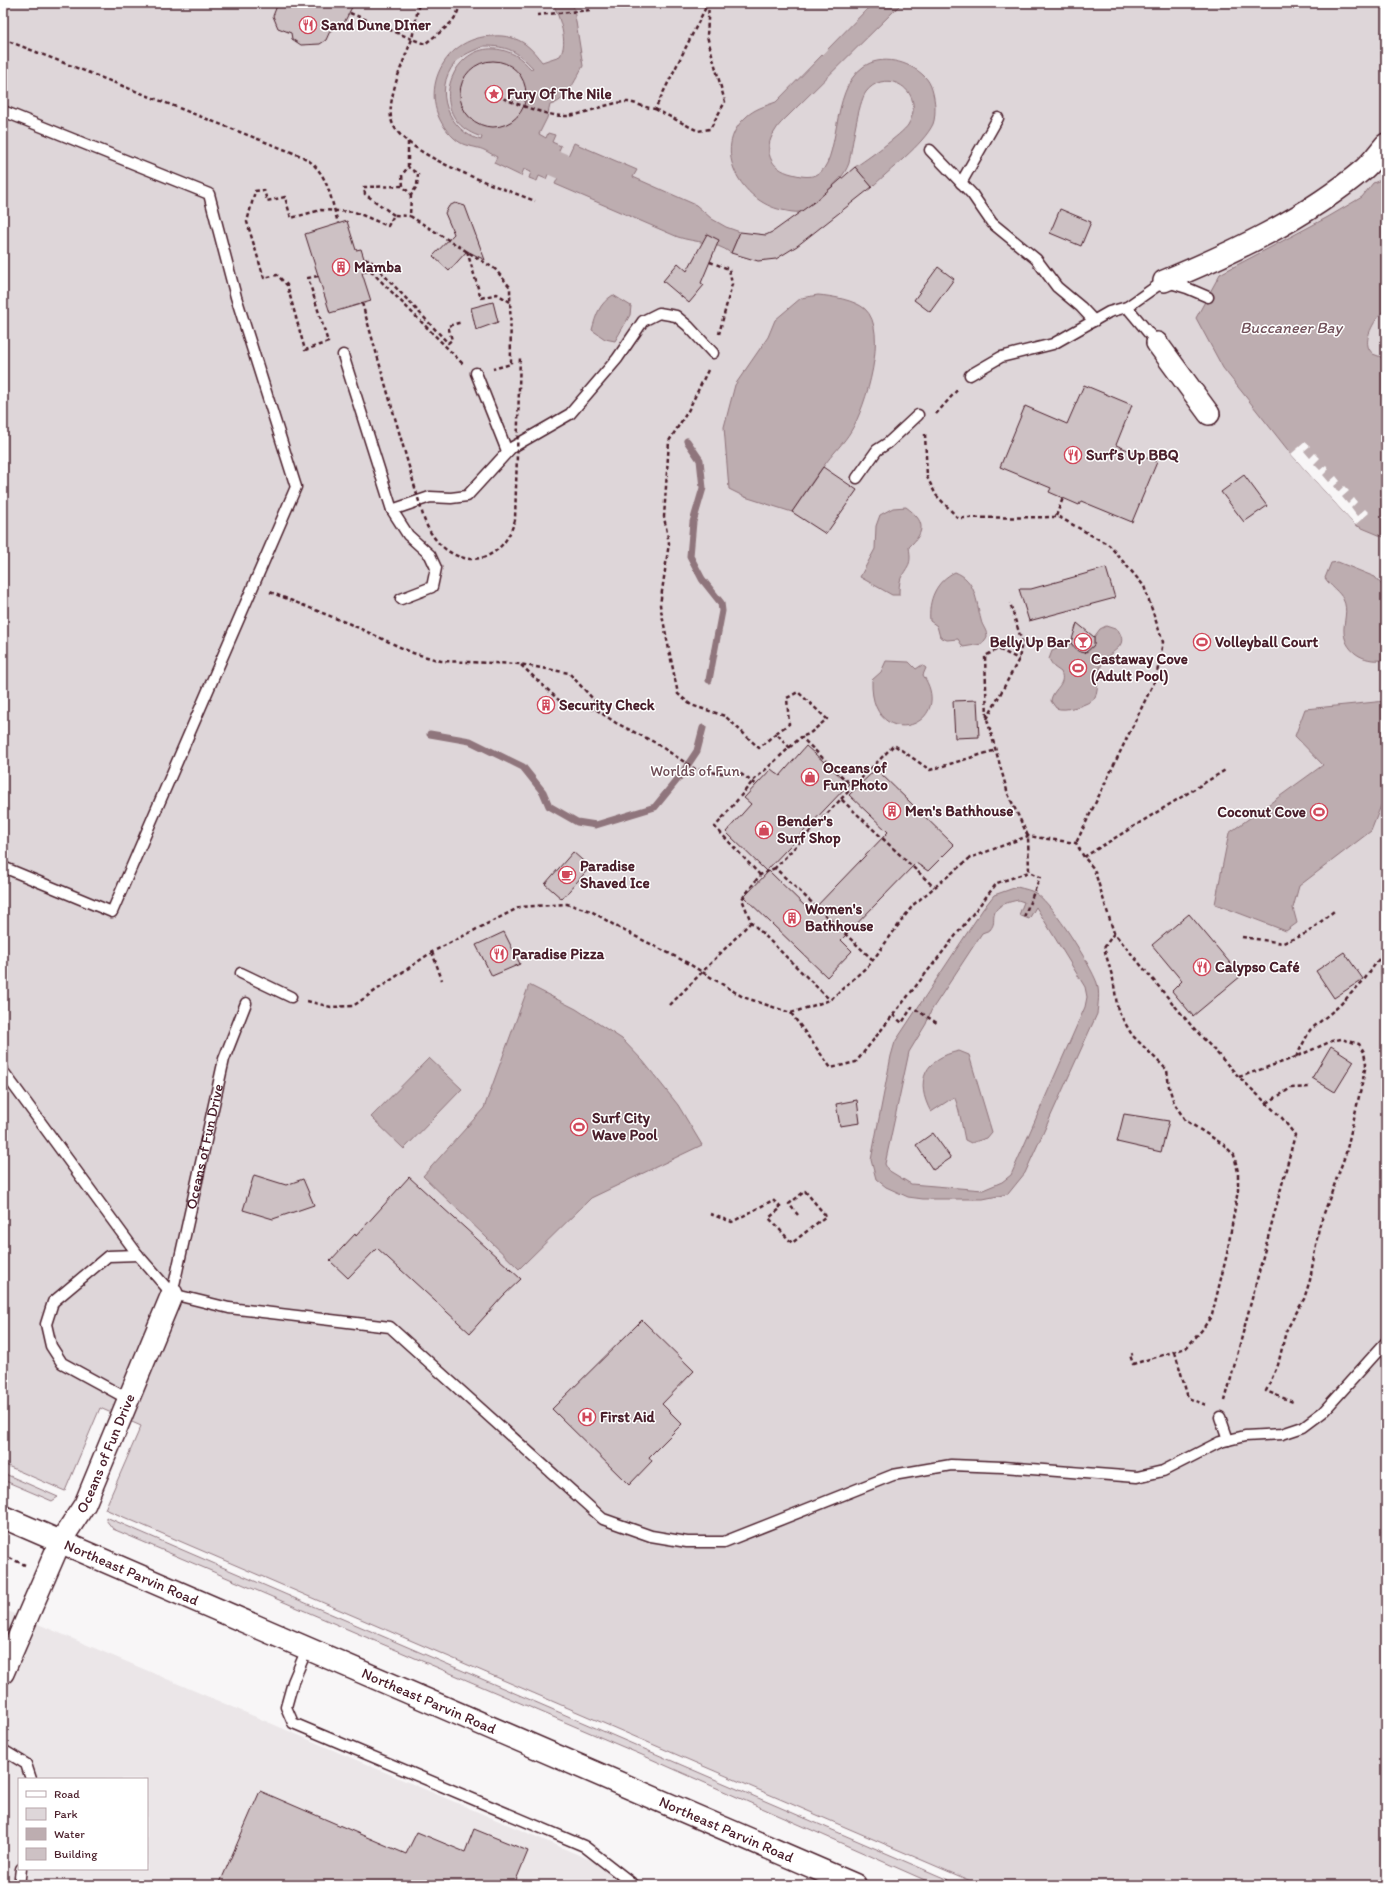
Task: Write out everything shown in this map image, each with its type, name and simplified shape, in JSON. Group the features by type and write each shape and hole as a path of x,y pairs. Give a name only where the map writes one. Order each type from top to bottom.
{"street":[{"path":"1164,281 1229,254 1290,221 1335,191 1365,168 1386,144"},
{"path":"1157,343 1209,414"},
{"name":"Oceans of Fun Drive","path":"3,1672 60,1542 85,1504 172,1294"},
{"name":"Northeast Parvin Road","path":"3,1517 855,1885"}],"lane":[{"path":"3,111 209,194 236,297 296,487 112,912 3,867"},
{"path":"961,183 998,118"},
{"path":"930,150 972,194 992,223 1036,259 1057,287 1081,306 1094,321"},
{"path":"970,375 1001,358 1053,344 1109,312 1127,307 1164,281 1187,288 1208,297"},
{"path":"1127,307 1157,343"},
{"path":"392,510 430,497 451,498 467,496 507,452 570,414 617,359 643,321 659,313 676,316 688,326 713,354"},
{"path":"343,355 392,510 408,535 430,554 436,568 432,588 401,599"},
{"path":"476,373 507,452"},
{"path":"857,478 877,450 888,443 918,415"},
{"path":"241,974 291,997"},
{"name":"Oceans of Fun Drive","path":"172,1294 224,1059 246,1002"},
{"path":"3,1071 138,1254 172,1294 229,1308 390,1327 603,1519 651,1536 687,1542 724,1542 893,1475 951,1465 1003,1467 1137,1477 1163,1471 1220,1442 1245,1436 1282,1434 1303,1427 1323,1412 1386,1342"},
{"path":"128,1399 62,1363 51,1346 46,1324 53,1302 108,1256 138,1254"},
{"path":"1221,1414 1228,1440"},
{"path":"307,1649 293,1682 286,1707 293,1723 584,1846 634,1885"},
{"path":"3,1750 26,1764 31,1778"},
{"path":"19,1885 21,1870"}],"path":[{"path":"419,3 412,39 395,89 391,114 394,126 408,142 431,158 535,202"},
{"path":"350,13 425,44 454,19 458,11 459,3"},
{"path":"655,109 709,3"},
{"path":"484,91 549,113 566,116 603,106 629,102 655,109 698,131 710,129 725,102 708,36 709,3"},
{"path":"537,15 591,10"},
{"path":"3,39 303,157 314,164 322,174 338,223"},
{"path":"408,142 408,166 402,175 403,186 411,195"},
{"path":"408,166 418,174 417,186 411,195 410,216"},
{"path":"366,266 472,374 511,364 510,287 495,269 410,216 394,215 365,194 364,186 403,186"},
{"path":"318,276 308,278 328,342 305,350 287,285 277,275 264,278 247,222 256,191 264,190 267,201 285,197 291,218 321,210 335,210 355,212 388,226 394,215"},
{"path":"466,251 481,298 497,294 510,302"},
{"path":"364,260 369,259 448,343 452,340 448,326 462,322"},
{"path":"362,303 424,519 432,536 438,544 451,554 460,558 473,559 491,554 505,542 511,532 514,520 520,356"},
{"path":"935,415 970,375"},
{"path":"688,411 669,441 664,517 669,543 660,605 678,694 691,705 725,716 759,748 789,724 786,698 798,692 827,718 809,734 800,738 753,781 715,827 760,875"},
{"path":"926,431 924,436 927,477 936,495 958,518 1056,516 1109,545 1144,586 1163,642 1156,678 1076,843"},
{"path":"1056,516 1063,498"},
{"path":"262,589 350,624 413,653 440,661 520,664 569,673 594,700 596,710"},
{"path":"987,719 1019,659 1022,642 1010,603"},
{"path":"1019,659 998,649 985,656 987,719 1008,794 1028,836 1029,872"},
{"path":"520,664 562,703 596,710 616,723 654,742 695,769 717,774 741,774 757,784"},
{"path":"776,733 790,748"},
{"path":"800,738 853,787"},
{"path":"830,1000 751,922 742,899 760,875 775,868 894,745 930,770 996,750"},
{"path":"1084,857 1227,769"},
{"path":"841,799 934,888"},
{"path":"791,1014 830,1000 873,960 913,905 970,858 1028,836 1076,843"},
{"path":"1076,843 1084,857 1094,869 1114,934 1190,1024 1239,1077 1282,1118 1295,1134 1221,1414 1188,1398 1175,1352"},
{"path":"775,868 873,960"},
{"path":"291,997 331,1007 353,1006 432,952 520,907 567,904 591,911 618,928 702,972 743,996 791,1014 831,1068 856,1062 998,883 1029,872 1040,877 1024,917"},
{"path":"1242,938 1283,944 1307,933 1334,911"},
{"path":"670,1005 751,922"},
{"path":"1114,934 1104,948 1113,979 1118,1011 1132,1035 1167,1070 1169,1087 1174,1104 1185,1120 1224,1145 1234,1155 1238,1172 1238,1190 1227,1254 1212,1315 1202,1330 1186,1348 1133,1364 1130,1355 1133,1354"},
{"path":"1296,1057 1310,1030 1339,1006 1364,980 1386,949"},
{"path":"432,952 442,980"},
{"path":"892,1015 902,1023 912,1007 937,1024"},
{"path":"1239,1077 1296,1057 1332,1041 1341,1039 1359,1044 1364,1052 1366,1064 1346,1153 1319,1226 1310,1280 1304,1299 1286,1330 1278,1365 1266,1391 1293,1402"},
{"path":"1266,1103 1291,1088 1310,1087"},
{"path":"710,1214 732,1222 773,1200 781,1208 769,1218 792,1243 826,1216 805,1191 789,1204 798,1215"}],"shaded area":[{"path":"3,1609 649,1885 3,1885"}],"green space":[{"name":"Worlds of Fun","path":"3,3 1386,3 1386,1885 980,1885 105,1509 141,1426 100,1408 65,1491 3,1464"},
{"path":"3,1473 58,1497 52,1501 3,1480"},
{"path":"106,1517 960,1885 936,1885 642,1755 113,1529 106,1520"}],"water":[{"path":"553,3 573,3 583,66 566,95 556,103 550,105 547,118 539,134 546,138 548,133 555,135 552,142 561,146 546,179 539,176 537,181 529,178 531,172 524,169 521,176 494,163 497,157 483,149 457,141 442,123 435,106 434,89 438,73 447,59 459,47 475,39 498,36 514,39 528,46 542,62 560,56 564,44 560,22","holes":["484,46 506,48 522,57 533,68 531,69 515,55 494,49 476,52 461,63 452,78 448,95 452,112 463,127 482,137 481,140 470,136 460,128 453,119 447,109 445,85 448,74 455,63 461,57","491,79 499,81 504,85 507,91 507,97 504,103 499,107 493,108 484,105 479,96 482,85"]},
{"path":"873,3 902,3 779,125 771,138 769,145 770,158 778,168 792,174 807,177 816,175 824,168 830,157 845,92 852,78 863,67 878,61 886,60 903,63 911,66 927,79 935,102 933,124 914,149 872,187 855,167 899,134 908,125 913,113 913,102 909,93 902,86 893,82 884,81 874,85 866,92 860,106 849,163 845,171 834,185 815,203 800,212 782,210 767,205 754,197 736,172 731,158 731,144 736,130 746,117 753,112 776,102"},
{"path":"574,143 637,170 633,177 696,205 712,219 726,227 740,232 731,253 712,244 678,237 555,184"},
{"name":"Buccaneer Bay","path":"1386,178 1386,308 1379,315 1370,331 1368,336 1368,348 1373,354 1386,359 1386,538 1355,525 1291,454 1223,368 1196,318 1220,274 1328,217 1362,197 1373,183"},
{"path":"613,295 631,306 630,315 615,341 605,339 592,330 601,306"},
{"path":"818,295 836,297 855,303 865,309 872,319 875,334 873,369 863,405 851,431 826,462 792,512 745,497 729,489 724,427 735,385 768,337 775,320 801,298"},
{"path":"906,507 917,517 920,522 921,531 909,547 910,561 900,580 899,595 892,595 860,577 875,549 876,526 880,515 893,508"},
{"path":"1338,562 1375,577 1386,590 1386,659 1365,659 1353,652 1349,647 1344,633 1346,612 1345,603 1340,594 1325,578 1331,563"},
{"path":"955,572 967,580 974,592 987,635 982,644 963,647 958,639 947,640 940,637 937,626 930,621 930,606 938,586 943,580"},
{"name":"Castaway Cove (Adult Pool)","path":"1106,626 1118,630 1122,641 1118,648 1106,658 1101,666 1095,698 1092,701 1076,707 1065,709 1056,708 1051,701 1054,693 1061,684 1062,676 1061,672 1054,667 1049,659 1052,651 1071,643 1079,652 1089,651 1094,645 1094,637 1100,629"},
{"path":"886,661 909,662 916,669 922,665 926,668 923,675 931,693 929,708 921,719 910,725 896,725 884,718 875,703 872,680 881,672"},
{"name":"Coconut Cove","path":"1386,701 1386,793 1371,831 1299,886 1293,908 1297,923 1286,931 1215,904 1229,833 1323,765 1295,736 1305,709"},
{"path":"1017,887 1037,894 1053,910 1071,936 1097,983 1097,1014 1025,1173 1008,1194 983,1199 923,1199 908,1197 886,1187 876,1179 871,1160 891,1056 895,1042 983,909 994,895","holes":["1018,900 1024,902 1019,915 1029,919 1036,907 1085,987 1087,997 1085,1007 1011,1175 1002,1182 983,1190 911,1184 888,1170 885,1164 909,1052 926,1024 931,1011 982,933 992,928 994,923 994,915 997,908 1004,904"]},
{"name":"Surf City Wave Pool","path":"529,985 576,1009 622,1039 643,1061 678,1105 702,1145 591,1198 519,1269 423,1176 484,1108"},
{"path":"959,1051 969,1055 992,1132 987,1138 971,1143 965,1140 959,1110 954,1097 931,1112 923,1090 923,1081 926,1072 931,1065 947,1054"},
{"path":"429,1058 462,1089 404,1149 371,1117"}],"pier":[{"path":"1305,442 1310,446 1304,451 1310,458 1315,453 1320,458 1314,464 1320,470 1326,465 1329,469 1323,475 1329,482 1336,476 1340,481 1334,486 1338,492 1344,486 1349,491 1342,497 1348,504 1354,498 1357,502 1351,508 1357,516 1365,509 1369,513 1355,525 1291,454"}],"building":[{"name":"Sand Dune DIner","path":"278,3 354,3 344,23 330,31 326,40 320,44 301,45 292,39 291,33 278,28 273,16"},
{"path":"493,61 506,64 516,71 523,81 526,94 523,107 516,117 506,124 493,127 480,124 470,117 463,107 460,94 463,81 470,71 480,64"},
{"path":"855,167 872,187 797,246 776,259 758,261 731,253 740,232 766,235 774,231 817,200"},
{"path":"455,203 465,206 485,260 467,251 449,271 433,256 454,234 445,213 449,206"},
{"path":"1060,209 1091,222 1081,246 1050,233"},
{"name":"Mamba","path":"347,221 356,250 361,249 368,271 362,273 371,301 330,313 305,234"},
{"path":"707,234 719,240 701,283 704,285 689,303 663,281 678,263 687,271"},
{"path":"938,267 954,279 930,312 914,300"},
{"path":"493,302 498,322 476,330 471,308"},
{"name":"Surf’s Up BBQ","path":"1084,385 1132,405 1116,445 1157,462 1132,522 1081,501 1079,505 1049,492 1051,488 1000,467 1025,406 1067,424"},
{"path":"823,467 857,490 826,534 792,512"},
{"path":"1244,475 1267,506 1244,522 1221,492"},
{"path":"1106,568 1115,598 1029,621 1019,589 1031,589"},
{"name":"Belly Up Bar","path":"1077,623 1094,637 1094,645 1085,653 1078,651 1071,643"},
{"path":"977,700 979,737 955,738 953,701"},
{"path":"806,746 849,784 766,871 726,832 751,804 744,798 771,769 780,776"},
{"path":"876,769 954,845 928,871 916,863 841,940 852,951 827,977 744,897 769,871 811,912 888,832 849,795"},
{"name":"Paradise Shaved Ice","path":"573,852 590,867 562,899 545,884"},
{"name":"Calypso Café","path":"1189,914 1241,976 1193,1016 1172,991 1182,981 1152,945"},
{"name":"Paradise Pizza","path":"504,932 520,964 492,976 476,945"},
{"path":"1344,952 1363,979 1334,998 1316,971"},
{"path":"1331,1046 1354,1061 1335,1092 1312,1078"},
{"path":"857,1100 860,1123 840,1126 836,1104"},
{"path":"1124,1114 1169,1121 1161,1152 1117,1142"},
{"path":"933,1133 951,1158 933,1170 916,1145"},
{"path":"254,1175 286,1185 303,1179 314,1205 273,1219 243,1210"},
{"path":"409,1177 521,1279 503,1296 470,1333 377,1248 348,1278 330,1261 355,1234 356,1236"},
{"path":"642,1320 694,1371 662,1404 682,1424 649,1457 652,1461 629,1485 552,1409"},
{"path":"260,1791 406,1854 417,1832 465,1852 474,1829 528,1851 514,1885 219,1885"}],"waterway":[{"path":"522,149 596,181"},
{"path":"687,441 700,460 703,488 693,522 690,556 702,579 721,603 722,611 709,680"},
{"path":"430,734 470,741 523,767 543,792 549,806 577,822 596,825 655,807 681,775 697,751 703,728"}],"place":[{"name":"Sand Dune DIner","path":"308,25"},
{"name":"Fury Of The Nile","path":"494,94"},
{"name":"Mamba","path":"341,267"},
{"name":"Surf’s Up BBQ","path":"1073,455"},
{"name":"Belly Up Bar","path":"1083,642"},
{"name":"Volleyball Court","path":"1202,642"},
{"name":"Castaway Cove (Adult Pool)","path":"1078,668"},
{"name":"Security Check","path":"546,705"},
{"name":"Oceans of Fun Photo","path":"810,777"},
{"name":"Men's Bathhouse","path":"892,811"},
{"name":"Coconut Cove","path":"1319,812"},
{"name":"Bender's Surf Shop","path":"764,830"},
{"name":"Paradise Shaved Ice","path":"567,875"},
{"name":"Women's Bathhouse","path":"792,918"},
{"name":"Paradise Pizza","path":"499,954"},
{"name":"Calypso Café","path":"1202,967"},
{"name":"Surf City Wave Pool","path":"579,1127"},
{"name":"First Aid","path":"587,1417"}]}
